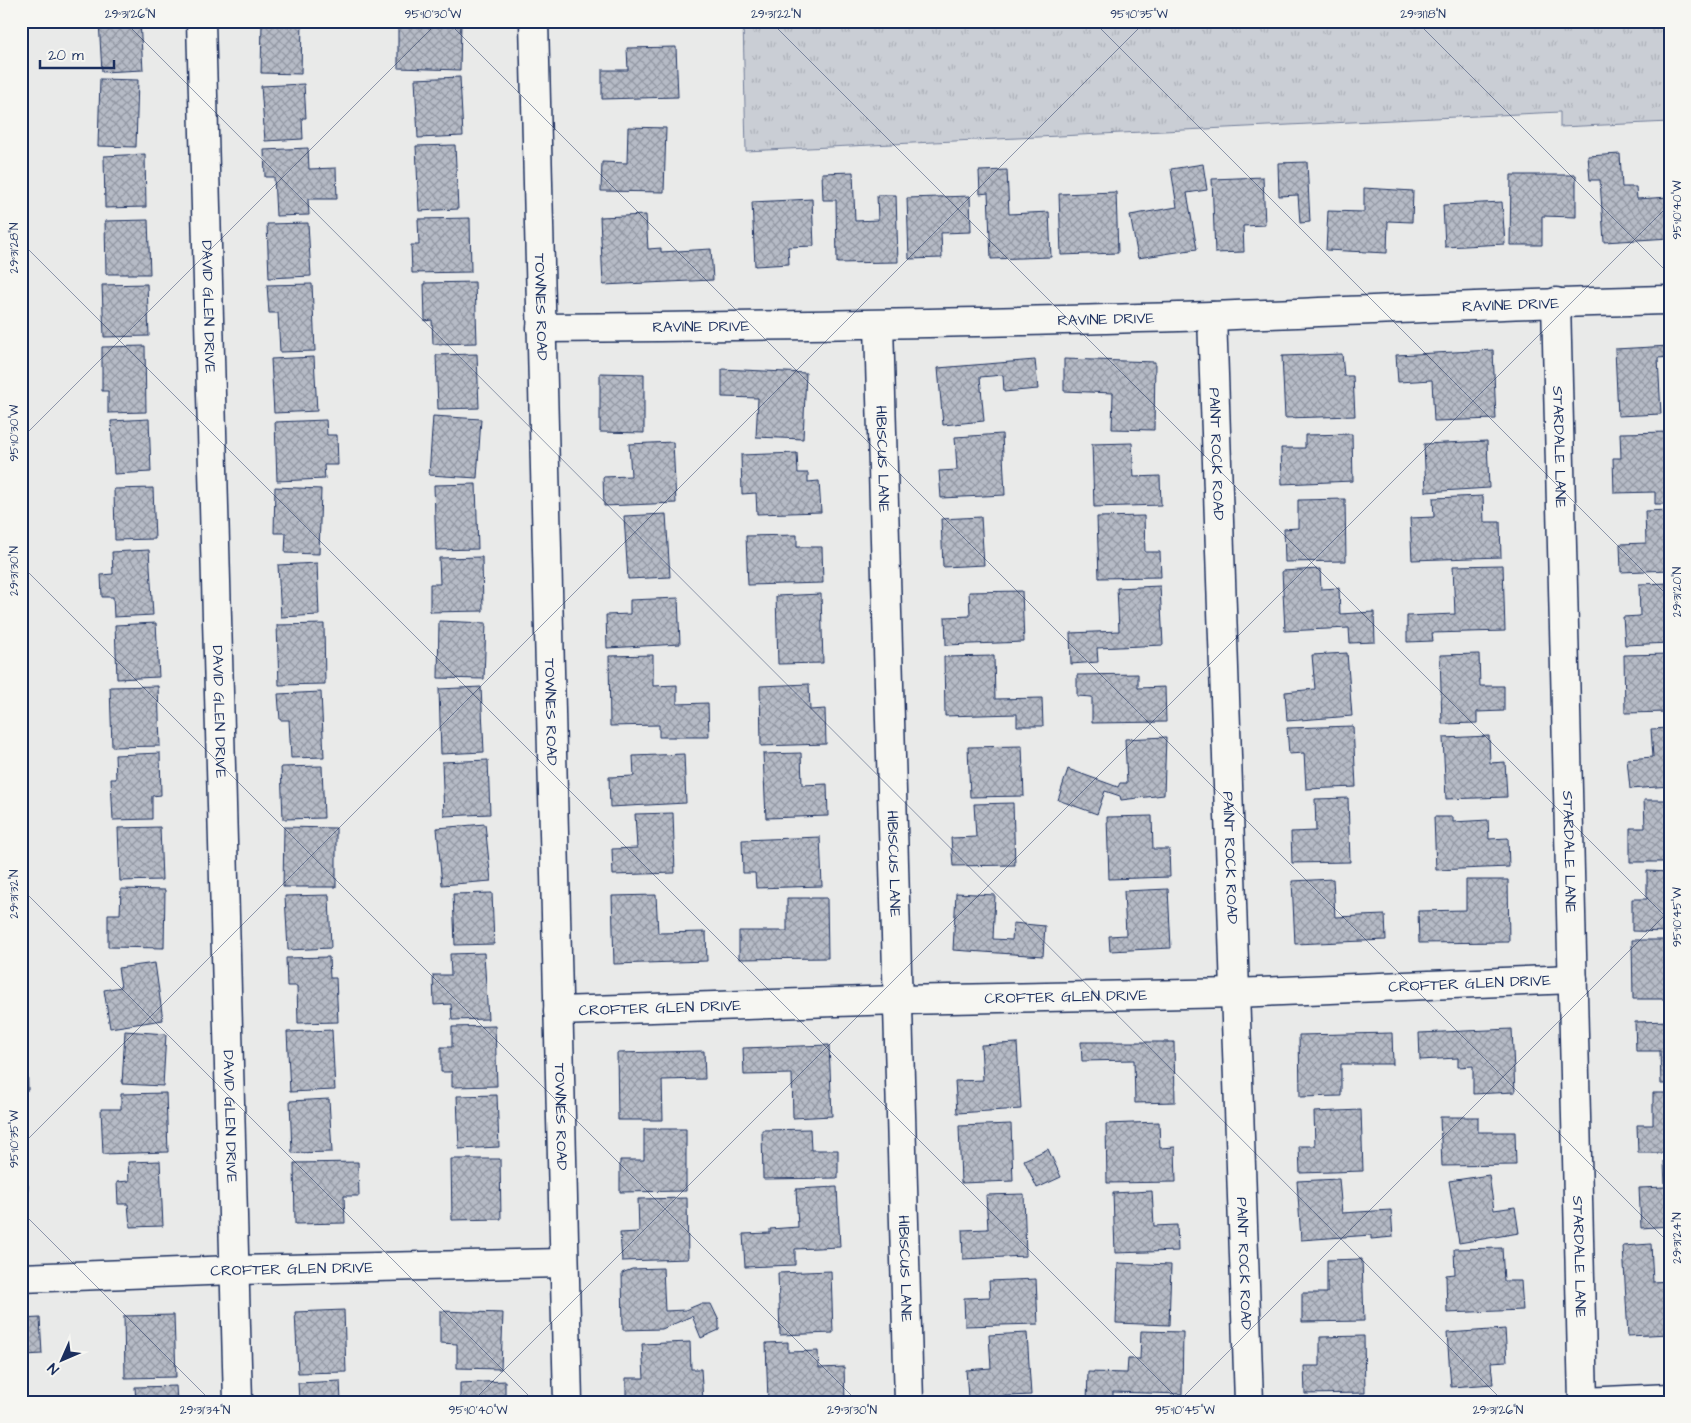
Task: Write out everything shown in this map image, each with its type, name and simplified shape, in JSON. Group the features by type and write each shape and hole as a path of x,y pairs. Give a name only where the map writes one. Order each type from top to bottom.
{"street":[{"name":"DAVID GLEN DRIVE","path":"201,21 238,1402"},
{"name":"TOWNES ROAD","path":"534,21 568,1402"},
{"name":"RAVINE DRIVE","path":"541,328 879,325 1212,316 1556,302 1670,300"},
{"name":"STARDALE LANE","path":"1556,302 1584,1402"},
{"name":"PAINT ROCK ROAD","path":"1212,316 1249,1402"},
{"name":"HIBISCUS LANE","path":"879,325 909,1402"},
{"name":"CROFTER GLEN DRIVE","path":"558,1011 899,1000 1235,993 1573,979"},
{"name":"CROFTER GLEN DRIVE","path":"21,1278 234,1270 564,1263"},
{"path":"1584,1402 1670,1398"}],"green space":[{"path":"743,21 1670,21 1670,122 1560,127 1560,112 746,151"}],"building":[{"path":"99,21 140,21 143,70 102,72"},
{"path":"262,21 302,21 301,74 261,73"},
{"path":"398,21 461,21 460,70 398,68"},
{"path":"676,47 678,97 602,99 602,70 628,70 627,48"},
{"path":"460,77 463,136 418,138 415,79"},
{"path":"100,79 138,80 136,147 98,146"},
{"path":"304,84 306,118 302,118 303,139 265,141 261,86"},
{"path":"628,127 666,128 664,192 601,191 602,162 627,163"},
{"path":"455,145 458,209 419,211 416,146"},
{"path":"308,148 309,169 336,168 337,199 308,199 309,215 276,216 274,177 265,177 264,150"},
{"path":"145,154 146,207 105,208 104,156"},
{"path":"1620,154 1622,187 1636,187 1637,199 1669,197 1670,238 1604,242 1600,180 1590,180 1588,156"},
{"path":"1307,162 1310,222 1300,223 1298,195 1279,196 1278,163"},
{"path":"1203,164 1207,190 1187,193 1197,249 1138,258 1130,215 1177,207 1171,169"},
{"path":"1007,170 1009,214 1049,212 1051,257 991,259 988,193 980,194 979,171"},
{"path":"853,172 855,221 878,220 877,195 896,195 898,262 837,263 836,200 823,200 822,173"},
{"path":"1511,175 1576,175 1576,217 1542,216 1542,245 1510,245"},
{"path":"1263,177 1265,225 1243,226 1244,252 1215,253 1212,179"},
{"path":"1364,188 1413,191 1412,222 1388,221 1387,253 1326,250 1328,211 1364,212"},
{"path":"1116,192 1118,253 1061,255 1059,194"},
{"path":"970,196 971,232 941,233 942,258 909,259 907,198"},
{"path":"812,199 814,246 788,247 789,264 755,266 752,202"},
{"path":"1502,202 1505,244 1445,247 1443,205"},
{"path":"646,215 648,249 661,248 661,252 711,249 713,280 603,285 600,217"},
{"path":"470,218 471,272 412,273 411,245 419,245 418,219"},
{"path":"148,220 150,274 106,274 105,221"},
{"path":"308,223 311,276 269,278 267,224"},
{"path":"475,282 477,343 433,344 432,320 425,321 424,283"},
{"path":"147,284 149,336 104,337 102,285"},
{"path":"312,284 315,351 280,352 278,313 269,313 267,285"},
{"path":"145,346 146,412 108,413 108,391 102,391 102,347"},
{"path":"1670,346 1670,357 1658,358 1661,414 1618,416 1615,349"},
{"path":"1493,350 1496,419 1434,421 1432,380 1398,382 1396,355"},
{"path":"477,354 479,408 438,409 436,355"},
{"path":"1342,354 1344,376 1353,376 1355,416 1285,418 1282,356"},
{"path":"314,357 317,411 274,413 271,359"},
{"path":"1064,359 1155,362 1154,430 1112,429 1113,393 1064,391"},
{"path":"1035,360 1038,389 1004,392 1003,375 980,377 984,421 943,425 938,368"},
{"path":"722,369 806,373 803,439 756,437 758,398 722,397"},
{"path":"600,373 644,374 644,433 600,432"},
{"path":"433,416 481,419 477,478 429,475"},
{"path":"149,419 151,472 114,474 111,421"},
{"path":"326,420 327,435 337,435 338,465 324,465 325,479 277,481 275,422"},
{"path":"1670,432 1670,504 1655,504 1655,492 1614,493 1613,458 1621,458 1620,433"},
{"path":"1002,434 1005,495 941,498 939,471 957,470 955,437"},
{"path":"1352,434 1353,481 1282,484 1281,448 1305,448 1305,435"},
{"path":"1487,441 1489,488 1426,492 1424,444"},
{"path":"673,442 676,503 604,506 603,477 631,476 629,444"},
{"path":"1132,443 1134,477 1160,476 1161,505 1094,507 1092,444"},
{"path":"797,453 798,473 808,473 808,482 819,481 821,512 757,514 756,493 742,494 741,455"},
{"path":"476,484 478,549 436,550 434,485"},
{"path":"275,487 321,489 319,554 285,553 286,533 274,533"},
{"path":"153,488 155,539 115,540 114,489"},
{"path":"1483,496 1484,522 1500,522 1501,557 1412,560 1410,518 1434,517 1433,498"},
{"path":"1345,499 1346,561 1285,562 1284,529 1298,528 1298,500"},
{"path":"1670,510 1670,570 1621,572 1620,544 1646,543 1645,511"},
{"path":"666,514 670,577 628,579 624,516"},
{"path":"1144,516 1145,552 1160,552 1161,577 1099,578 1097,517"},
{"path":"981,517 984,565 943,567 941,519"},
{"path":"797,535 797,547 822,547 823,583 748,585 746,536"},
{"path":"149,550 153,615 114,617 113,597 102,597 101,575 113,574 112,552"},
{"path":"482,557 483,611 430,612 430,584 440,584 439,558"},
{"path":"317,563 319,615 281,617 278,565"},
{"path":"1503,565 1505,631 1432,633 1433,641 1407,642 1407,616 1455,614 1453,566"},
{"path":"1320,569 1321,589 1339,588 1340,614 1374,612 1375,642 1350,643 1349,628 1285,631 1282,571"},
{"path":"1670,583 1670,643 1625,645 1623,617 1640,616 1639,584"},
{"path":"1160,586 1163,645 1097,648 1098,662 1071,664 1070,633 1119,631 1117,588"},
{"path":"1022,591 1024,642 946,645 945,617 970,616 969,592"},
{"path":"821,594 823,663 778,664 776,596"},
{"path":"678,598 680,644 607,648 606,615 630,614 630,600"},
{"path":"439,621 486,623 484,679 438,678"},
{"path":"156,623 159,677 117,679 115,625"},
{"path":"324,624 325,684 279,685 277,625"},
{"path":"1347,653 1352,716 1287,721 1285,692 1315,689 1312,655"},
{"path":"1479,654 1480,686 1504,686 1504,711 1477,712 1477,723 1442,724 1440,655"},
{"path":"1670,654 1670,712 1625,713 1624,655"},
{"path":"653,655 653,686 677,685 677,704 708,703 709,737 659,737 659,725 610,726 609,656"},
{"path":"994,656 995,699 1042,698 1043,726 1017,726 1017,714 945,716 944,657"},
{"path":"1138,674 1138,688 1165,687 1166,722 1092,723 1092,697 1077,696 1077,675"},
{"path":"809,684 810,710 825,709 826,744 761,746 760,686"},
{"path":"158,686 160,746 112,747 110,687"},
{"path":"481,687 484,752 441,754 439,689"},
{"path":"321,692 324,757 291,758 289,720 280,720 278,694"},
{"path":"1353,726 1356,787 1306,789 1304,753 1289,754 1287,728"},
{"path":"1670,728 1670,786 1630,789 1627,759 1653,757 1651,729"},
{"path":"1489,736 1490,763 1505,762 1507,797 1446,799 1443,738"},
{"path":"1166,737 1164,795 1121,800 1120,796 1105,791 1097,814 1058,800 1068,769 1118,787 1120,783 1127,783 1125,739"},
{"path":"1022,746 1024,796 970,797 968,747"},
{"path":"160,753 161,795 152,796 152,819 113,820 111,779 116,779 115,755"},
{"path":"801,753 802,785 827,784 828,816 766,818 763,754"},
{"path":"684,754 686,803 610,807 609,777 634,776 633,756"},
{"path":"488,760 490,814 444,816 442,762"},
{"path":"322,766 324,818 283,819 281,767"},
{"path":"1348,798 1350,862 1292,863 1291,832 1316,831 1315,799"},
{"path":"1644,800 1670,800 1670,862 1630,862 1630,828 1645,828"},
{"path":"1013,803 1015,865 953,866 951,838 976,837 974,804"},
{"path":"673,813 675,873 613,875 612,849 637,848 635,814"},
{"path":"1152,816 1153,849 1169,849 1170,877 1109,879 1107,817"},
{"path":"1434,817 1453,817 1453,822 1488,820 1489,839 1508,838 1509,867 1436,870"},
{"path":"485,824 491,881 442,885 437,828"},
{"path":"160,827 162,880 120,881 118,828"},
{"path":"284,827 336,828 336,887 283,887"},
{"path":"820,837 822,886 756,888 755,873 743,873 742,840"},
{"path":"1647,871 1670,872 1670,932 1632,931 1632,899 1647,899"},
{"path":"1333,879 1335,917 1385,915 1386,940 1295,944 1292,881"},
{"path":"1466,880 1508,880 1509,942 1419,943 1418,911 1466,910"},
{"path":"121,889 165,890 164,948 108,947 108,914 120,914"},
{"path":"1168,889 1171,948 1110,951 1109,936 1126,935 1124,891"},
{"path":"492,893 494,944 455,945 453,894"},
{"path":"956,893 995,895 993,939 1012,940 1013,923 1045,926 1043,956 953,950"},
{"path":"329,895 331,948 288,950 285,896"},
{"path":"656,895 658,933 706,932 707,961 614,964 612,896"},
{"path":"787,898 827,898 828,958 739,959 739,931 787,931"},
{"path":"1632,940 1670,940 1670,999 1633,999"},
{"path":"484,953 488,1019 452,1020 451,1004 434,1005 433,975 451,975 450,954"},
{"path":"329,957 330,978 336,978 338,1022 298,1023 297,986 287,986 286,958"},
{"path":"155,963 163,1020 110,1028 104,990 121,987 118,968"},
{"path":"1670,1021 1670,1084 1661,1084 1660,1051 1636,1051 1635,1022"},
{"path":"495,1026 497,1086 452,1087 452,1072 441,1072 441,1047 452,1047 452,1027"},
{"path":"1512,1029 1515,1092 1473,1094 1473,1066 1458,1067 1458,1058 1420,1060 1419,1033"},
{"path":"332,1030 335,1090 290,1092 287,1032"},
{"path":"125,1031 166,1034 163,1086 122,1084"},
{"path":"1392,1033 1393,1064 1341,1064 1341,1096 1300,1097 1299,1035"},
{"path":"1081,1042 1174,1042 1175,1102 1135,1103 1134,1060 1082,1061"},
{"path":"1017,1043 1021,1109 957,1113 955,1081 983,1080 981,1045"},
{"path":"829,1045 832,1116 793,1118 792,1074 744,1075 743,1048"},
{"path":"704,1051 705,1079 662,1080 663,1120 618,1120 617,1053"},
{"path":"21,1057 27,1057 28,1090 21,1090"},
{"path":"166,1093 168,1152 103,1154 101,1109 121,1109 121,1094"},
{"path":"1653,1093 1670,1093 1670,1153 1638,1153 1637,1125 1653,1125"},
{"path":"497,1095 499,1147 459,1149 457,1096"},
{"path":"329,1099 332,1152 292,1153 290,1101"},
{"path":"1361,1110 1363,1171 1300,1173 1299,1146 1315,1146 1314,1112"},
{"path":"1440,1117 1478,1117 1478,1132 1515,1132 1516,1165 1442,1166"},
{"path":"1159,1122 1160,1148 1175,1147 1176,1182 1107,1183 1106,1124"},
{"path":"1011,1124 1013,1181 961,1183 959,1126"},
{"path":"644,1129 686,1129 686,1191 620,1192 620,1160 644,1160"},
{"path":"810,1129 811,1150 838,1150 838,1178 763,1179 762,1130"},
{"path":"1048,1149 1061,1177 1037,1188 1024,1160"},
{"path":"451,1159 500,1159 501,1219 452,1220"},
{"path":"160,1161 163,1226 130,1227 128,1204 118,1204 117,1182 129,1181 128,1162"},
{"path":"1664,1161 1670,1161 1670,1226 1641,1228 1639,1188 1665,1187"},
{"path":"358,1162 359,1196 344,1196 345,1223 295,1224 294,1163"},
{"path":"1489,1175 1494,1210 1515,1207 1519,1233 1459,1243 1449,1181"},
{"path":"1339,1179 1342,1213 1391,1210 1393,1237 1371,1239 1371,1235 1301,1240 1297,1181"},
{"path":"21,1185 28,1185 26,1233 21,1233"},
{"path":"837,1187 840,1247 795,1249 795,1265 745,1267 743,1234 770,1233 770,1229 798,1227 796,1189"},
{"path":"1152,1191 1154,1226 1177,1225 1178,1251 1115,1253 1113,1193"},
{"path":"1024,1194 1026,1256 963,1259 962,1230 988,1229 986,1195"},
{"path":"687,1198 688,1259 622,1261 620,1233 639,1232 638,1199"},
{"path":"1651,1244 1653,1282 1670,1281 1670,1334 1628,1336 1623,1246"},
{"path":"1502,1248 1504,1281 1521,1281 1523,1310 1447,1313 1446,1275 1455,1274 1454,1249"},
{"path":"1362,1259 1364,1321 1302,1322 1302,1293 1327,1293 1327,1260"},
{"path":"1118,1263 1171,1265 1169,1325 1116,1323"},
{"path":"663,1268 665,1311 685,1310 700,1304 711,1304 719,1321 719,1330 701,1338 692,1316 662,1329 623,1330 622,1273 632,1269"},
{"path":"831,1271 833,1333 780,1335 778,1273"},
{"path":"1036,1279 1038,1324 965,1326 964,1298 990,1297 989,1281"},
{"path":"344,1310 346,1372 298,1373 295,1312"},
{"path":"440,1311 503,1313 501,1369 457,1368 457,1344 440,1343"},
{"path":"174,1315 176,1377 125,1378 124,1316"},
{"path":"40,1318 42,1354 26,1355 27,1381 21,1381 21,1319"},
{"path":"1505,1329 1507,1361 1491,1362 1493,1384 1451,1387 1447,1333"},
{"path":"1141,1331 1183,1332 1182,1394 1113,1392 1113,1402 1087,1402 1088,1372 1127,1373 1128,1359 1140,1359"},
{"path":"1027,1333 1031,1395 968,1398 966,1370 991,1368 989,1335"},
{"path":"1364,1336 1365,1393 1305,1394 1304,1366 1320,1366 1320,1337"},
{"path":"690,1342 691,1369 701,1369 703,1402 626,1402 626,1378 644,1378 642,1344"},
{"path":"788,1342 788,1352 818,1351 819,1368 844,1367 845,1400 768,1402 766,1343"},
{"path":"340,1381 341,1402 299,1402 298,1383"},
{"path":"505,1381 505,1402 447,1402 460,1400 460,1383"},
{"path":"176,1386 177,1402 136,1402 135,1387"}]}
